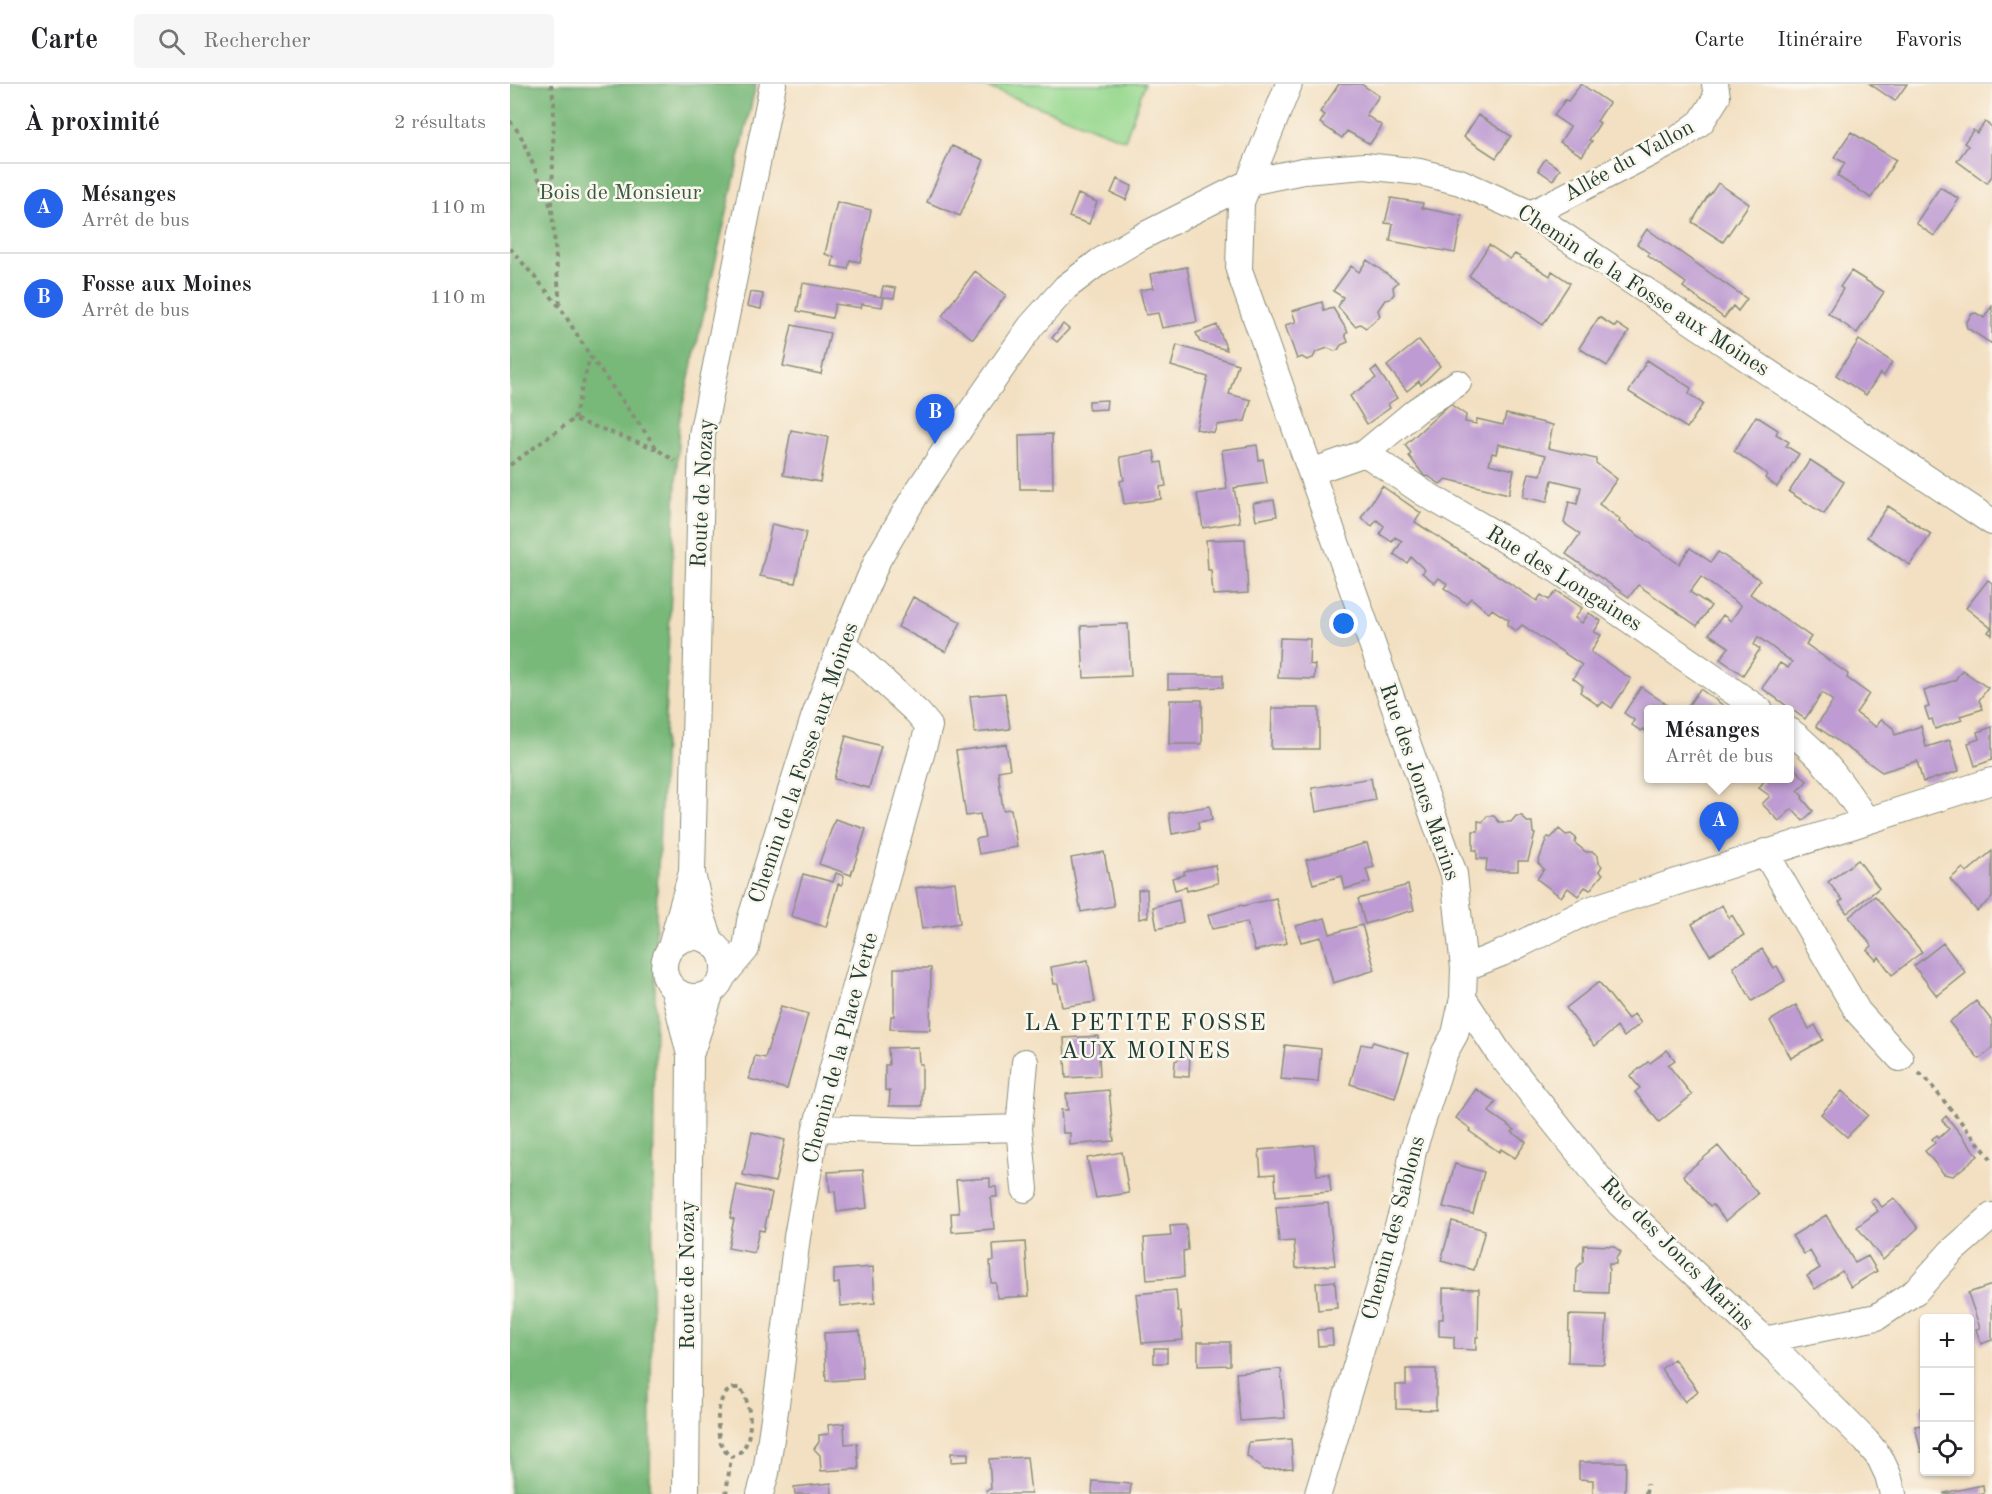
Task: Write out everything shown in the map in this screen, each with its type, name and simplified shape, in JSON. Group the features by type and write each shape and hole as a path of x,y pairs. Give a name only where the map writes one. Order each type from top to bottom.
{"street":[{"name":"Route de Nozay","path":"714,945 701,914 692,872 702,435 773,84"},
{"name":"Rue des Joncs Marins","path":"1289,84 1241,202 1239,270 1454,874 1464,968 1463,998 1499,1053 1620,1204 1764,1340 1866,1441 1880,1458 1893,1494"},
{"name":"Allée du Vallon","path":"1531,214 1678,139 1701,122 1724,88"},
{"name":"Chemin de la Fosse aux Moines","path":"717,984 746,949 750,921 814,718 842,643 878,559 973,409 1031,326 1066,287 1099,262 1140,238 1250,182 1303,171 1365,166 1420,172 1460,182 1531,214 1992,522"},
{"path":"1311,472 1365,453 1417,410 1458,383"},
{"name":"Rue des Longaines","path":"1365,453 1424,493 1559,571 1754,705"},
{"name":"Chemin de la Place Verte","path":"760,1494 766,1473 797,1237 816,1128 929,726 918,713 842,643"},
{"path":"1794,734 1807,744 1841,781 1866,820"},
{"path":"1464,968 1502,953 1592,909 1992,781"},
{"path":"1765,852 1857,1012 1900,1058"},
{"name":"Route de Nozay","path":"671,947 692,872"},
{"name":"Chemin de la Fosse aux Moines","path":"714,945 750,921"},
{"path":"693,937 714,945 722,957 724,966 717,984 703,996 693,998 683,996 674,990 667,981 664,969 665,957 671,947 681,940 693,937"},
{"name":"Route de Nozay","path":"690,1055 717,984"},
{"name":"Route de Nozay","path":"674,990 690,1055 686,1494"},
{"name":"Chemin des Sablons","path":"1318,1494 1403,1209 1413,1150 1444,1052 1455,1034 1463,998"},
{"path":"1025,1062 1019,1128 1025,1189"},
{"path":"816,1128 918,1131 1019,1128"},
{"path":"1764,1340 1877,1317 1916,1291 1951,1252 1992,1216"}],"path":[{"path":"551,84 554,102 552,210 560,307"},
{"path":"510,121 520,134 552,210"},
{"path":"510,248 560,307 590,356 658,450"},
{"path":"510,465 574,419 590,356"},
{"path":"574,419 658,450 701,478"},
{"path":"1900,1058 1927,1080 1992,1160"},
{"path":"740,1388 749,1416 749,1430 745,1447 731,1457 720,1442 718,1421 721,1399 729,1389 740,1388"},
{"path":"726,1494 731,1457"},
{"path":"1646,1494 1647,1484"}],"green space":[{"name":"Bois de Monsieur","path":"510,84 756,84 679,422 656,912 650,1494 510,1494"},
{"path":"979,84 1145,84 1125,140"}],"building":[{"path":"1339,84 1361,84 1379,96 1366,115 1382,126 1370,144 1347,131 1342,138 1320,123 1325,115 1320,112"},
{"path":"1581,84 1609,103 1597,121 1600,123 1582,156 1560,142 1570,127 1554,116 1565,100 1568,101"},
{"path":"1870,84 1907,84 1895,101"},
{"path":"1478,115 1511,136 1496,158 1464,137"},
{"path":"1985,122 1992,127 1992,176 1987,183 1957,161 1968,146 1964,143 1973,130 1977,133"},
{"path":"1851,132 1896,160 1871,198 1837,176 1845,163 1834,157"},
{"path":"952,146 984,160 960,216 927,202"},
{"path":"1545,159 1560,169 1553,180 1538,170"},
{"path":"1117,179 1132,186 1126,200 1111,193"},
{"path":"1718,183 1749,204 1723,242 1692,222"},
{"path":"1940,187 1959,199 1934,236 1916,223"},
{"path":"1078,194 1097,202 1089,224 1069,217"},
{"path":"1391,198 1423,203 1422,208 1462,216 1455,253 1390,241 1393,224 1385,223"},
{"path":"837,202 871,210 860,262 850,260 848,269 832,266 834,257 825,254"},
{"path":"1647,229 1747,299 1738,311 1733,306 1724,318 1683,287 1686,283 1648,256 1649,253 1637,244"},
{"path":"1489,245 1510,259 1515,254 1550,276 1552,271 1570,283 1543,325 1469,276"},
{"path":"1367,260 1398,282 1393,287 1394,294 1390,299 1385,300 1378,310 1380,316 1366,328 1360,324 1355,326 1338,307 1343,297 1333,291 1351,266 1359,272"},
{"path":"1187,267 1197,322 1162,328 1158,313 1146,315 1140,290 1153,288 1150,274"},
{"path":"975,271 1006,295 973,339 942,316"},
{"path":"1851,271 1884,292 1857,333 1828,313 1843,289 1840,287"},
{"path":"803,283 881,297 883,286 896,288 894,298 884,297 882,307 862,304 861,308 835,304 832,318 797,311"},
{"path":"750,292 763,294 761,309 747,306"},
{"path":"1322,302 1324,311 1333,308 1348,332 1345,334 1348,342 1341,345 1338,350 1328,348 1316,352 1313,358 1297,359 1285,325 1296,322 1292,311"},
{"path":"1992,306 1992,344 1967,328 1966,323 1972,314 1976,313 1984,318"},
{"path":"1599,317 1629,332 1607,366 1579,348"},
{"path":"1063,324 1069,329 1057,342 1052,338"},
{"path":"792,325 830,333 821,374 783,366"},
{"path":"1217,325 1227,350 1200,342 1196,333"},
{"path":"1419,340 1440,366 1421,385 1419,381 1407,391 1387,366"},
{"path":"1859,340 1892,362 1884,376 1880,373 1866,395 1836,375"},
{"path":"1177,345 1238,364 1229,394 1251,400 1245,421 1217,425 1214,433 1196,429 1208,377 1171,366"},
{"path":"1647,360 1691,388 1689,394 1703,404 1687,428 1629,392"},
{"path":"1376,367 1397,398 1388,404 1390,408 1367,424 1350,396 1376,378 1371,371"},
{"path":"1107,400 1106,409 1089,410 1089,401"},
{"path":"1450,404 1466,415 1465,422 1476,424 1477,419 1503,425 1506,414 1553,425 1548,448 1596,459 1596,463 1617,479 1599,504 1620,519 1619,522 1679,564 1690,548 1711,562 1718,552 1760,580 1750,594 1811,637 1806,644 1848,674 1847,678 1869,694 1856,713 1876,727 1881,719 1893,728 1895,735 1921,726 1926,747 1950,740 1959,771 1923,782 1917,761 1882,772 1816,726 1833,701 1822,693 1805,719 1794,711 1794,705 1786,705 1762,688 1780,663 1788,668 1792,662 1758,637 1754,645 1760,649 1743,675 1720,659 1729,647 1709,634 1723,615 1731,621 1741,606 1701,577 1690,592 1711,606 1697,626 1638,585 1629,597 1566,554 1580,534 1564,523 1569,502 1577,504 1581,487 1552,480 1547,502 1523,497 1529,473 1541,475 1546,455 1498,444 1496,454 1492,453 1489,464 1514,470 1509,494 1446,479 1440,484 1428,476 1425,477 1409,456 1411,453 1405,445"},
{"path":"1756,416 1778,430 1776,434 1789,442 1786,446 1799,454 1777,487 1765,478 1767,474 1734,451"},
{"path":"791,430 828,437 820,482 783,475"},
{"path":"1052,434 1053,489 1020,489 1019,435"},
{"path":"1257,445 1259,460 1263,459 1267,483 1234,488 1240,522 1203,528 1197,494 1227,489 1222,450"},
{"path":"1154,451 1156,463 1162,462 1166,486 1160,487 1161,499 1124,504 1120,481 1124,480 1120,457"},
{"path":"1810,460 1844,482 1824,514 1789,492"},
{"path":"1382,486 1421,513 1415,522 1537,601 1541,595 1549,600 1557,591 1582,608 1575,618 1582,623 1589,613 1601,621 1594,632 1601,635 1591,652 1631,679 1612,708 1603,702 1599,706 1580,692 1583,686 1573,678 1582,665 1522,625 1516,631 1507,625 1509,620 1492,609 1489,613 1471,598 1466,603 1444,588 1447,584 1439,578 1435,583 1422,573 1425,570 1411,557 1407,563 1394,554 1402,541 1395,537 1392,542 1380,534 1384,526 1377,520 1372,526 1361,518"},
{"path":"1274,500 1277,516 1256,520 1253,503"},
{"path":"1888,506 1931,534 1910,565 1867,537"},
{"path":"772,524 806,532 795,583 760,576"},
{"path":"1245,539 1248,593 1213,595 1211,570 1208,570 1206,540"},
{"path":"1988,580 1992,583 1992,635 1988,632 1991,628 1966,608"},
{"path":"913,597 961,622 946,652 898,627"},
{"path":"1128,624 1131,676 1084,678 1081,626"},
{"path":"1280,638 1310,639 1309,664 1315,665 1314,679 1278,678"},
{"path":"1962,670 1988,688 1979,700 1983,709 1960,716 1962,720 1935,729 1925,708 1929,707 1924,691 1955,680"},
{"path":"1168,675 1223,675 1223,687 1168,689"},
{"path":"1641,687 1668,705 1644,705 1644,730 1641,731 1632,725 1634,720 1624,713"},
{"path":"1700,689 1723,705 1689,705"},
{"path":"1005,693 1010,729 975,733 970,696"},
{"path":"1170,700 1202,700 1202,744 1169,744"},
{"path":"1272,708 1319,708 1319,749 1271,749"},
{"path":"1992,727 1992,760 1975,766 1968,743 1979,739 1977,732"},
{"path":"846,736 881,746 869,788 834,779"},
{"path":"1006,744 1010,769 998,771 1003,810 1011,809 1017,847 979,854 976,839 985,837 980,814 966,816 956,751"},
{"path":"1794,768 1807,781 1798,791 1813,811 1803,821 1792,809 1779,821 1762,804 1770,796 1759,788 1763,783 1794,783"},
{"path":"1371,778 1375,800 1316,812 1312,788"},
{"path":"1210,806 1212,820 1198,822 1199,829 1172,834 1169,813"},
{"path":"1487,816 1494,816 1499,822 1511,822 1516,816 1522,816 1527,822 1532,822 1535,834 1528,861 1518,861 1518,871 1486,871 1487,859 1477,859 1477,850 1473,850 1473,831 1478,831 1478,821 1483,822"},
{"path":"835,819 866,829 851,875 819,864"},
{"path":"1559,829 1566,835 1571,834 1576,838 1575,843 1586,852 1593,852 1598,856 1602,866 1599,871 1603,874 1590,890 1585,887 1578,896 1568,888 1561,897 1537,879 1544,869 1538,863 1547,837 1551,838"},
{"path":"1367,843 1374,867 1366,869 1370,882 1345,889 1342,876 1313,884 1306,860"},
{"path":"1992,851 1992,898 1977,911 1950,879 1963,868 1967,872"},
{"path":"1104,852 1114,906 1081,912 1071,858"},
{"path":"1858,860 1879,888 1847,913 1839,902 1843,900 1828,882"},
{"path":"1215,865 1218,883 1187,891 1186,887 1175,890 1172,878 1184,875 1184,871"},
{"path":"836,873 844,876 842,885 838,884 826,927 791,916 803,874 833,882"},
{"path":"955,882 960,923 922,929 916,888"},
{"path":"1408,885 1414,910 1365,924 1358,899"},
{"path":"1147,889 1148,917 1139,919 1138,890"},
{"path":"1875,896 1922,952 1892,975 1879,957 1876,960 1867,950 1872,946 1849,917"},
{"path":"1276,898 1287,943 1255,951 1247,922 1212,929 1208,915"},
{"path":"1179,900 1183,922 1157,929 1153,907"},
{"path":"1722,905 1729,918 1732,915 1744,935 1710,955 1692,924"},
{"path":"1325,918 1330,934 1362,925 1375,970 1333,983 1321,937 1301,942 1296,926"},
{"path":"1943,943 1966,973 1937,996 1914,966"},
{"path":"1762,949 1774,968 1777,966 1785,981 1752,1001 1733,967"},
{"path":"1088,960 1095,1002 1062,1007 1058,984 1054,984 1051,967"},
{"path":"894,968 931,968 930,1030 890,1029 891,1016 894,1016"},
{"path":"1599,982 1628,1019 1634,1014 1641,1023 1624,1037 1617,1027 1595,1046 1566,1008"},
{"path":"1976,1001 1992,1021 1992,1049 1979,1059 1949,1022"},
{"path":"1796,1005 1809,1029 1815,1025 1823,1040 1791,1058 1770,1021"},
{"path":"781,1006 808,1014 787,1089 749,1079 755,1056 765,1058"},
{"path":"1098,1036 1100,1076 1066,1078 1064,1038"},
{"path":"1373,1042 1409,1053 1395,1098 1350,1084 1361,1044 1371,1046"},
{"path":"1285,1045 1321,1049 1318,1082 1281,1079"},
{"path":"918,1047 919,1064 922,1064 922,1106 889,1106 890,1091 885,1090 885,1065 889,1065 888,1048"},
{"path":"1667,1050 1675,1060 1668,1065 1692,1095 1659,1122 1635,1092 1640,1088 1630,1076"},
{"path":"1190,1054 1189,1077 1174,1076 1175,1061"},
{"path":"1476,1089 1496,1102 1489,1112 1515,1130 1512,1132 1526,1142 1515,1158 1501,1149 1499,1152 1469,1131 1471,1129 1456,1118"},
{"path":"1109,1090 1114,1141 1070,1145 1070,1133 1063,1133 1061,1110 1068,1110 1066,1094"},
{"path":"1842,1091 1868,1115 1847,1137 1821,1114"},
{"path":"1946,1116 1978,1156 1953,1176 1944,1174 1925,1151 1935,1143 1932,1139 1937,1135 1939,1138 1949,1129 1942,1120"},
{"path":"752,1132 785,1140 775,1182 743,1175"},
{"path":"1314,1145 1317,1175 1329,1174 1331,1192 1276,1196 1275,1174 1261,1175 1259,1150"},
{"path":"1718,1146 1758,1194 1726,1221 1683,1175"},
{"path":"1122,1152 1129,1193 1096,1198 1087,1158"},
{"path":"1455,1164 1484,1172 1473,1214 1443,1207"},
{"path":"863,1170 867,1208 837,1212 835,1191 830,1192 828,1172"},
{"path":"990,1178 990,1187 996,1187 997,1197 991,1197 994,1229 952,1232 951,1213 959,1213 956,1180"},
{"path":"737,1185 772,1193 764,1231 759,1230 754,1253 728,1248 734,1219 730,1218"},
{"path":"1874,1198 1882,1207 1894,1198 1918,1228 1883,1260 1857,1227 1878,1211 1870,1201"},
{"path":"1328,1203 1335,1265 1296,1268 1294,1241 1279,1242 1276,1207"},
{"path":"1826,1215 1855,1263 1868,1256 1877,1271 1851,1287 1842,1271 1815,1289 1807,1276 1820,1268 1810,1251 1804,1254 1792,1236"},
{"path":"1452,1221 1485,1230 1474,1270 1441,1261"},
{"path":"1186,1225 1188,1250 1183,1251 1184,1277 1147,1280 1144,1238 1171,1236 1170,1226"},
{"path":"1025,1242 1029,1296 997,1298 996,1283 991,1283 990,1261 994,1261 993,1244"},
{"path":"1584,1245 1613,1246 1621,1252 1616,1258 1616,1264 1609,1264 1608,1293 1576,1292 1577,1268 1583,1261"},
{"path":"873,1267 875,1303 841,1306 839,1283 834,1284 834,1270"},
{"path":"1335,1281 1337,1308 1318,1310 1316,1283"},
{"path":"1992,1285 1992,1340 1981,1344 1976,1329 1980,1328 1968,1293"},
{"path":"1443,1288 1479,1289 1476,1350 1454,1349 1454,1337 1439,1336 1439,1319 1443,1319"},
{"path":"1176,1290 1178,1312 1181,1312 1183,1340 1142,1343 1136,1294"},
{"path":"1569,1315 1607,1316 1604,1364 1568,1363"},
{"path":"1332,1329 1333,1345 1318,1346 1317,1330"},
{"path":"860,1331 863,1379 826,1381 824,1333"},
{"path":"1198,1342 1230,1342 1230,1365 1198,1366"},
{"path":"1154,1348 1167,1348 1167,1363 1154,1363"},
{"path":"1674,1359 1698,1391 1685,1402 1661,1369"},
{"path":"1281,1369 1285,1418 1240,1421 1236,1373"},
{"path":"1406,1369 1436,1369 1436,1410 1396,1409 1396,1385 1406,1385"},
{"path":"844,1423 845,1444 857,1443 859,1469 821,1471 820,1455 814,1449 819,1442 819,1435 829,1434 828,1425"},
{"path":"1920,1425 1920,1448 1915,1426"},
{"path":"1291,1439 1293,1468 1264,1470 1247,1456 1249,1442"},
{"path":"951,1453 968,1453 968,1461 951,1462"},
{"path":"1027,1457 1031,1494 987,1494 986,1490 991,1489 989,1459"},
{"path":"1579,1462 1626,1462 1625,1494 1593,1494 1593,1480 1579,1479"},
{"path":"1093,1481 1131,1484 1130,1494 1092,1494"},
{"path":"831,1483 832,1494 795,1494 794,1487"},
{"path":"1983,1485 1984,1494 1944,1494 1944,1493"}],"place":[{"name":"Fosse aux Moines","path":"935,444"},
{"name":"Mésanges","path":"1719,852"}],"district":[{"name":"LA PETITE FOSSE AUX MOINES","path":"1146,1038"}]}
